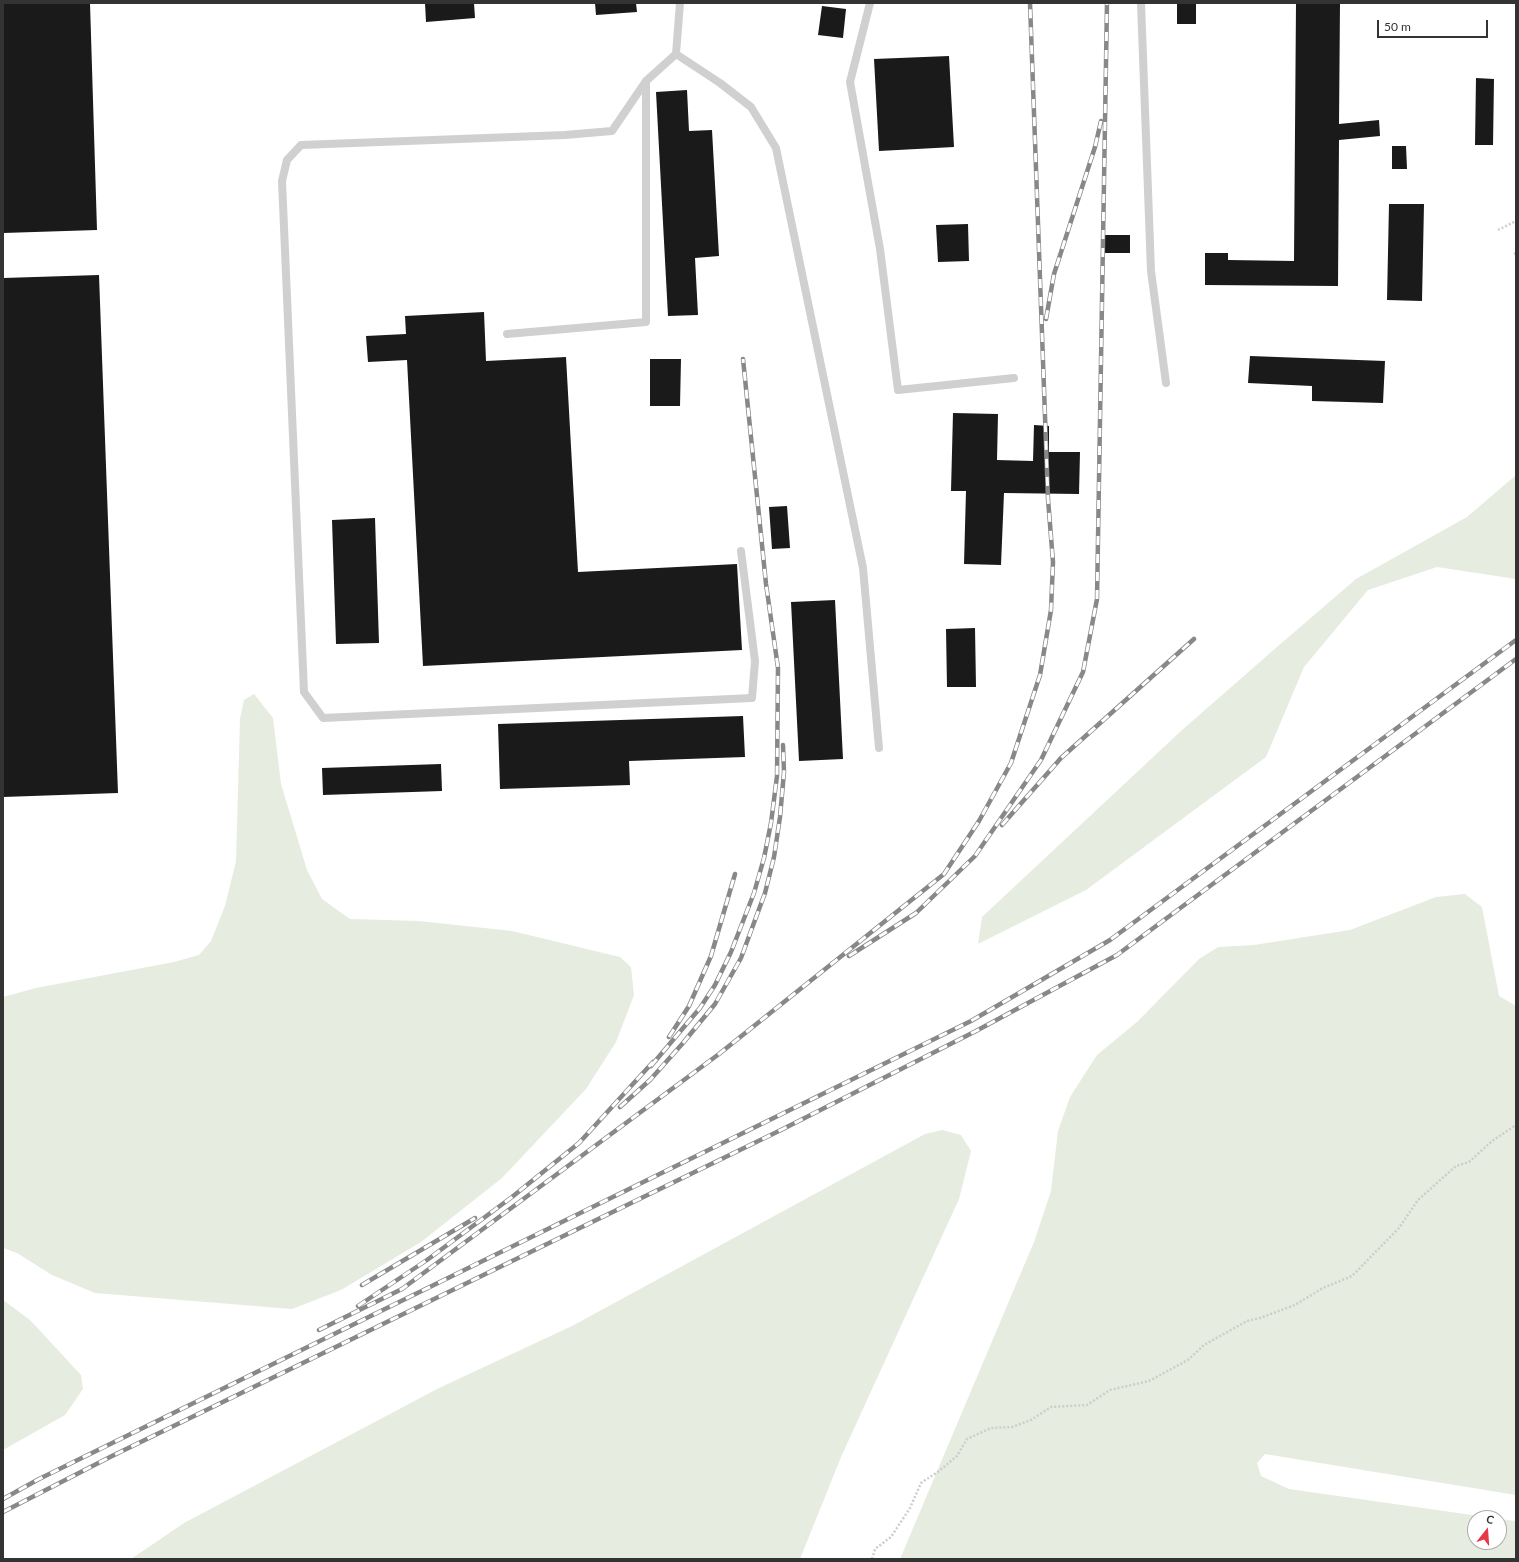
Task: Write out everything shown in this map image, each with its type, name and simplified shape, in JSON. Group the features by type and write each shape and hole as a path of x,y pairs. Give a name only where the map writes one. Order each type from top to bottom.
{"lane":[{"path":"680,3 676,54 646,81 612,131 301,145 287,160 282,181 304,692 323,718 752,698 755,661 741,550"},
{"path":"870,3 850,82 880,249 898,390 1014,378"},
{"path":"1141,3 1151,271 1166,383"},
{"path":"676,54 720,83 751,107 776,148 863,568 879,748"},
{"path":"507,334 646,322 646,81"}],"path":[{"path":"1498,230 1516,221"},
{"path":"872,1559 875,1549 891,1537 910,1508 921,1483 957,1456 967,1440 991,1428 1012,1427 1031,1420 1051,1407 1087,1405 1110,1390 1149,1381 1188,1360 1204,1345 1247,1321 1260,1318 1295,1305 1323,1288 1352,1276 1399,1228 1418,1200 1456,1166 1469,1162 1492,1141 1516,1125"}],"shaded area":[{"path":"1516,475 1516,579 1437,567 1368,590 1304,667 1266,757 1086,890 978,944 982,917 1181,731 1277,647 1356,579 1467,517"},
{"path":"254,694 273,718 281,784 307,870 322,899 350,919 419,921 512,931 620,957 631,967 634,995 616,1042 586,1089 502,1178 421,1242 341,1290 292,1309 95,1293 52,1275 17,1253 3,1248 3,997 36,988 174,962 199,955 211,941 225,906 236,861 240,719 244,700"},
{"path":"1465,894 1482,907 1499,996 1516,1006 1516,1495 1265,1454 1257,1463 1261,1476 1289,1489 1467,1514 1467,1550 1507,1550 1507,1520 1516,1521 1516,1559 900,1559 1034,1242 1051,1191 1058,1131 1070,1097 1097,1055 1137,1022 1199,959 1218,947 1254,945 1350,930 1436,897"},
{"path":"942,1130 961,1135 971,1151 959,1199 841,1457 800,1559 131,1559 184,1523 439,1388 572,1326 925,1134"},
{"path":"3,1300 30,1320 81,1375 83,1389 65,1415 3,1450"}],"building":[{"path":"3,3 90,3 97,230 3,233"},
{"path":"425,3 474,3 475,18 426,22"},
{"path":"595,3 636,3 637,12 596,15"},
{"path":"1177,3 1196,3 1196,24 1177,24"},
{"path":"1296,3 1340,3 1339,124 1379,120 1380,136 1339,140 1338,286 1205,285 1205,253 1228,253 1228,260 1294,261"},
{"path":"822,6 846,9 843,38 818,35"},
{"path":"949,56 954,147 879,151 874,59"},
{"path":"1476,78 1494,79 1493,145 1475,145"},
{"path":"687,90 689,131 712,130 719,256 695,258 698,315 668,316 656,92"},
{"path":"1392,146 1406,146 1407,169 1392,169"},
{"path":"1389,204 1424,204 1422,301 1387,300"},
{"path":"968,224 969,261 938,262 936,225"},
{"path":"1102,235 1130,235 1130,253 1102,253"},
{"path":"99,275 118,793 3,797 3,278"},
{"path":"484,312 486,361 566,357 578,572 737,564 742,650 423,666 407,360 368,362 366,336 406,334 405,316"},
{"path":"1250,356 1385,361 1383,403 1312,401 1312,386 1248,383"},
{"path":"650,359 681,359 680,406 650,406"},
{"path":"953,413 998,414 997,460 1033,461 1034,425 1049,426 1049,452 1080,452 1079,494 1004,493 1001,565 964,564 966,491 951,491"},
{"path":"787,506 790,548 772,549 769,507"},
{"path":"375,518 379,643 336,644 332,520"},
{"path":"835,600 843,759 799,761 791,602"},
{"path":"975,628 976,687 947,687 946,629"},
{"path":"743,716 745,757 629,761 630,785 500,789 498,724"},
{"path":"441,764 442,791 323,795 322,768"}],"railway":[{"path":"319,1330 402,1289 719,1054 944,874 979,821 1011,763 1040,675 1051,610 1053,562 1048,499 1030,3"},
{"path":"849,956 916,913 975,856 1041,760 1083,672 1097,599 1107,3"},
{"path":"1046,319 1054,274 1095,147 1101,121"},
{"path":"651,1066 700,1008 715,985 731,952 754,893 764,858 771,823 777,776 778,668 766,584 743,359"},
{"path":"1002,825 1061,758 1194,639"},
{"path":"3,1499 39,1479 971,1021 1110,940 1516,640"},
{"path":"3,1512 112,1456 783,1129 976,1031 1117,955 1516,659"},
{"path":"620,1107 650,1080 715,1004 741,958 765,893 774,857 780,817 784,772 783,745"},
{"path":"669,1037 689,1006 711,956 735,874"},
{"path":"358,1306 427,1260 512,1197 579,1143 653,1062"},
{"path":"362,1285 475,1218"}]}
